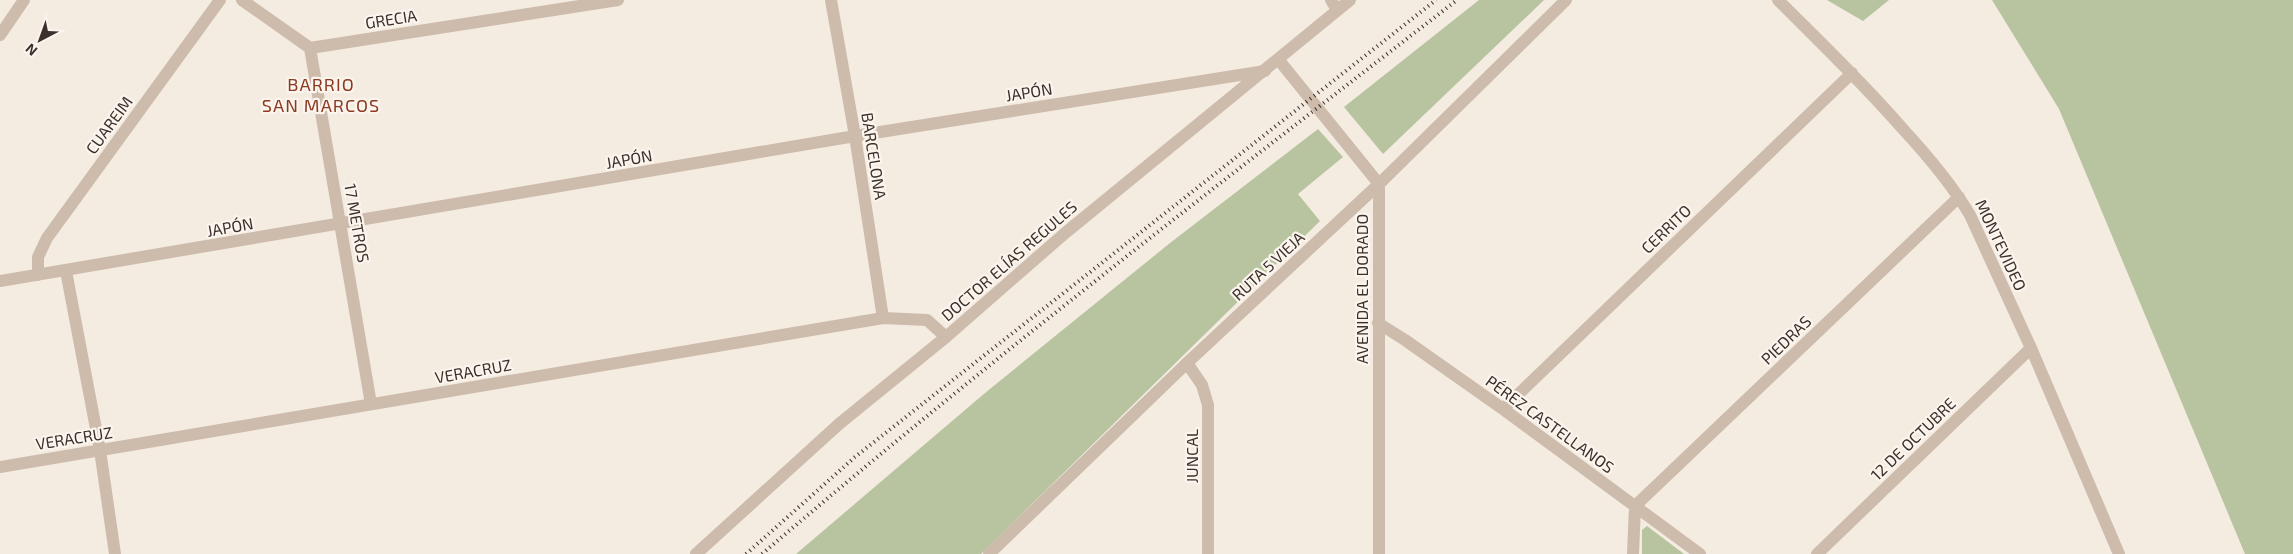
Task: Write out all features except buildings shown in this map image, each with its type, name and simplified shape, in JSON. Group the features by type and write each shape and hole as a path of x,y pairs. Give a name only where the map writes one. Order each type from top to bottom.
{"street":[{"path":"0,35 24,0"},
{"name":"CUAREIM","path":"38,276 38,257 47,238 220,0"},
{"path":"242,0 310,48"},
{"name":"GRECIA","path":"310,48 618,0"},
{"name":"BARCELONA","path":"831,0 855,136 883,318"},
{"name":"DOCTOR ELÍAS REGULES","path":"696,554 839,424 946,337 1064,234 1264,71 1334,5 1350,0"},
{"name":"RUTA 5 VIEJA","path":"989,554 1187,363 1379,184 1566,0"},
{"name":"MONTEVIDEO","path":"1778,0 1852,73 1935,164 1959,197 1970,215 2031,348 2119,554"},
{"name":"17 METROS","path":"310,48 371,404"},
{"path":"1278,59 1379,184"},
{"name":"JAPÓN","path":"0,281 341,225 855,136 1264,71"},
{"name":"CERRITO","path":"1503,409 1852,73"},
{"name":"AVENIDA EL DORADO","path":"1379,184 1379,554"},
{"name":"PIEDRAS","path":"1635,506 1959,197"},
{"path":"66,271 100,450 115,554"},
{"name":"VERACRUZ","path":"0,467 883,318 927,320 946,337"},
{"name":"PÉREZ CASTELLANOS","path":"1378,323 1503,409 1700,554"},
{"name":"12 DE OCTUBRE","path":"1818,554 2031,348"},
{"name":"JUNCAL","path":"1187,363 1202,385 1208,405 1208,554"},
{"path":"1633,554 1635,506"}],"green space":[{"path":"1479,0 1544,0 1383,154 1344,107"},
{"path":"1827,0 1889,0 1863,21"},
{"path":"1992,0 2293,0 2293,554 2245,554 2059,109"},
{"path":"1318,129 1343,157 1298,194 1320,221 981,554 796,554 985,393 1170,243"},
{"path":"1647,526 1684,554 1642,554 1642,530"}],"railway":[{"path":"746,554 855,457 1436,0"},
{"path":"762,554 1019,342 1457,0"}],"district":[{"name":"BARRIO SAN MARCOS","path":"321,95"}]}
